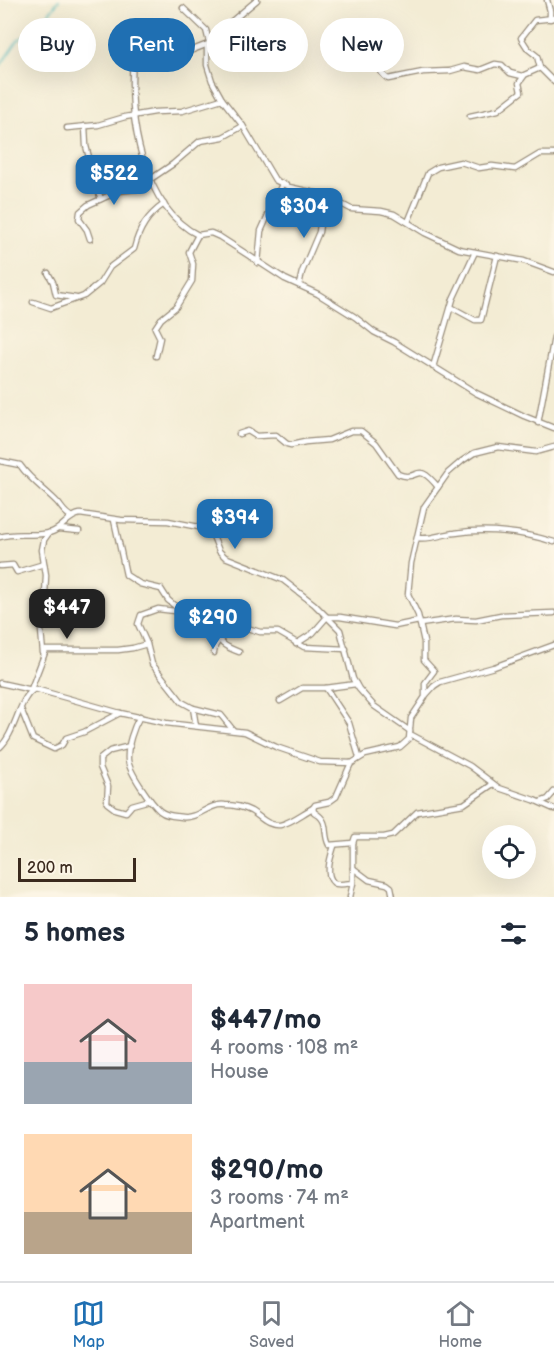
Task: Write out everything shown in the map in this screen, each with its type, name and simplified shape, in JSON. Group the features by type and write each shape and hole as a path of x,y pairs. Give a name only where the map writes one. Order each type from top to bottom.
{"street":[{"path":"234,18 256,0"},
{"path":"547,0 552,18 536,20 521,36 524,44 537,56 540,68 554,82"},
{"path":"183,8 205,29 207,36"},
{"path":"382,72 386,79 394,79 423,72 462,68 480,70 495,64 502,65 512,74 524,76"},
{"path":"470,116 501,108 510,98 521,92 519,84 524,76 540,68"},
{"path":"134,72 133,115 151,180 164,204 177,220 198,235 213,234 231,243 258,263 355,317 374,332 400,345 483,396 538,423 554,428"},
{"path":"208,72 222,99 264,159 272,177 282,184 324,195 348,208 389,213 459,249 524,261 554,272"},
{"path":"67,128 105,123 158,111 182,111 222,99"},
{"path":"85,126 86,146 95,180"},
{"path":"90,239 79,219 79,214 88,205 119,191 133,190 151,180 200,141 223,137 243,126"},
{"path":"408,222 428,174 434,169 461,162 479,168 492,166 511,169 522,166 540,154 554,154"},
{"path":"258,263 261,231 282,184"},
{"path":"96,188 101,199"},
{"path":"299,285 319,232 324,195"},
{"path":"33,302 51,308 78,299 94,290 110,267 132,252 136,237 146,219 164,204"},
{"path":"156,356 160,338 155,328 161,319 176,307 192,281 193,264 189,252 198,235"},
{"path":"433,367 451,307 475,252"},
{"path":"451,307 475,320 481,320 497,256"},
{"path":"48,273 56,295 78,299"},
{"path":"538,423 554,337"},
{"path":"239,434 249,431 256,436 276,435 291,445 329,440 351,431 362,430 376,443 398,474 406,476 426,473 438,487"},
{"path":"426,695 425,683 434,669 424,660 424,642 420,623 408,594 411,563 423,511 438,487 462,461 487,449 509,447 536,452 552,448 554,455"},
{"path":"0,461 20,465 28,477 57,502 63,512 72,517"},
{"path":"0,537 15,533 49,533 59,529 72,517 80,514 114,520 161,520 204,528 213,536 219,551 225,557 283,580 305,596 340,630 356,684 374,706 410,733 470,766 499,788 554,809"},
{"path":"114,520 126,575 140,584 161,589 168,600 182,612"},
{"path":"59,529 79,531"},
{"path":"418,538 430,539 456,532 489,531 554,542"},
{"path":"0,747 8,738 32,690 43,653 40,619 45,595 42,545 49,533"},
{"path":"0,566 13,565 17,572 44,564"},
{"path":"233,730 223,716 183,703 155,669 138,624 141,615 158,609 182,612 211,620 217,627 226,630 244,627 260,632 278,633 296,644 309,648 346,649"},
{"path":"296,644 315,631 327,617 395,626 456,619 476,620 501,615 554,613"},
{"path":"217,627 219,640 226,647 239,652"},
{"path":"214,652 214,646 219,640"},
{"path":"43,653 47,650 63,652 127,649 147,644"},
{"path":"140,716 134,727 128,760 130,768 150,800 161,812 190,818 207,808 222,804 240,806 267,822 279,825 315,805 328,802 336,797 351,763 359,757 400,747 408,741 411,718 426,695 440,682 500,665 554,645"},
{"path":"0,683 32,690 38,689 120,713 166,723 245,732 313,760 351,763"},
{"path":"280,701 302,688 356,684"},
{"path":"326,688 349,723 359,757"},
{"path":"193,708 196,726"},
{"path":"21,709 33,739 53,749 62,744 66,738 84,732 120,713"},
{"path":"130,746 106,753 100,759 100,767 108,786 107,803 126,813 132,805 150,800"},
{"path":"350,897 353,883 354,839 358,836 393,835 417,812 464,804 493,784"},
{"path":"540,802 554,792"},
{"path":"313,808 324,823 327,843 334,846 353,843"},
{"path":"334,846 328,867 334,882 336,884 353,883"},
{"path":"353,868 369,880 387,884 391,888 393,897"}],"waterway":[{"path":"0,66 18,40 37,29 59,0"}]}
